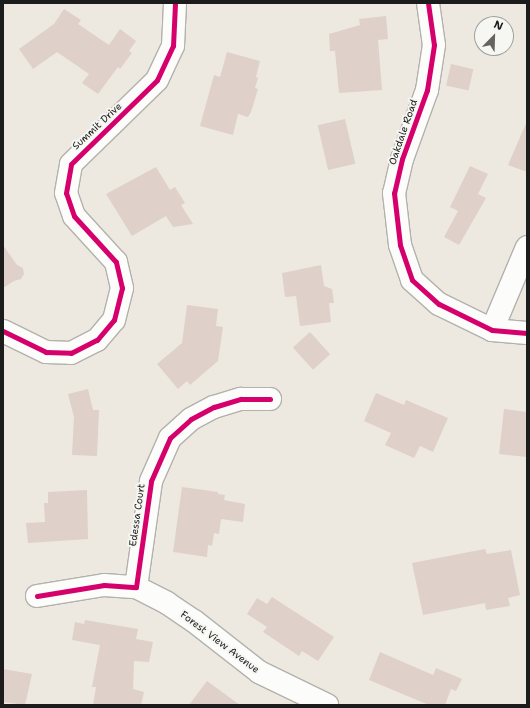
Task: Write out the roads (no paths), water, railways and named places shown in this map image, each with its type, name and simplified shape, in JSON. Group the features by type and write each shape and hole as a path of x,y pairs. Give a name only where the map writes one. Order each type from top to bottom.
{"street":[{"name":"Summit Drive","path":"3,330 46,352 71,353 97,340 114,320 122,288 116,262 74,216 66,193 71,164 157,80 173,46 175,3"},
{"name":"Oakdale Road","path":"428,3 434,46 427,90 402,159 394,193 400,245 412,280 439,304 492,330 527,333"},
{"path":"492,330 527,247"},
{"name":"Edessa Court","path":"136,586 150,481 170,438 191,419 214,407 241,399 270,399"},
{"path":"37,596 104,585 136,586"},
{"name":"Forest View Avenue","path":"136,586 189,617 259,672 327,705"}]}
